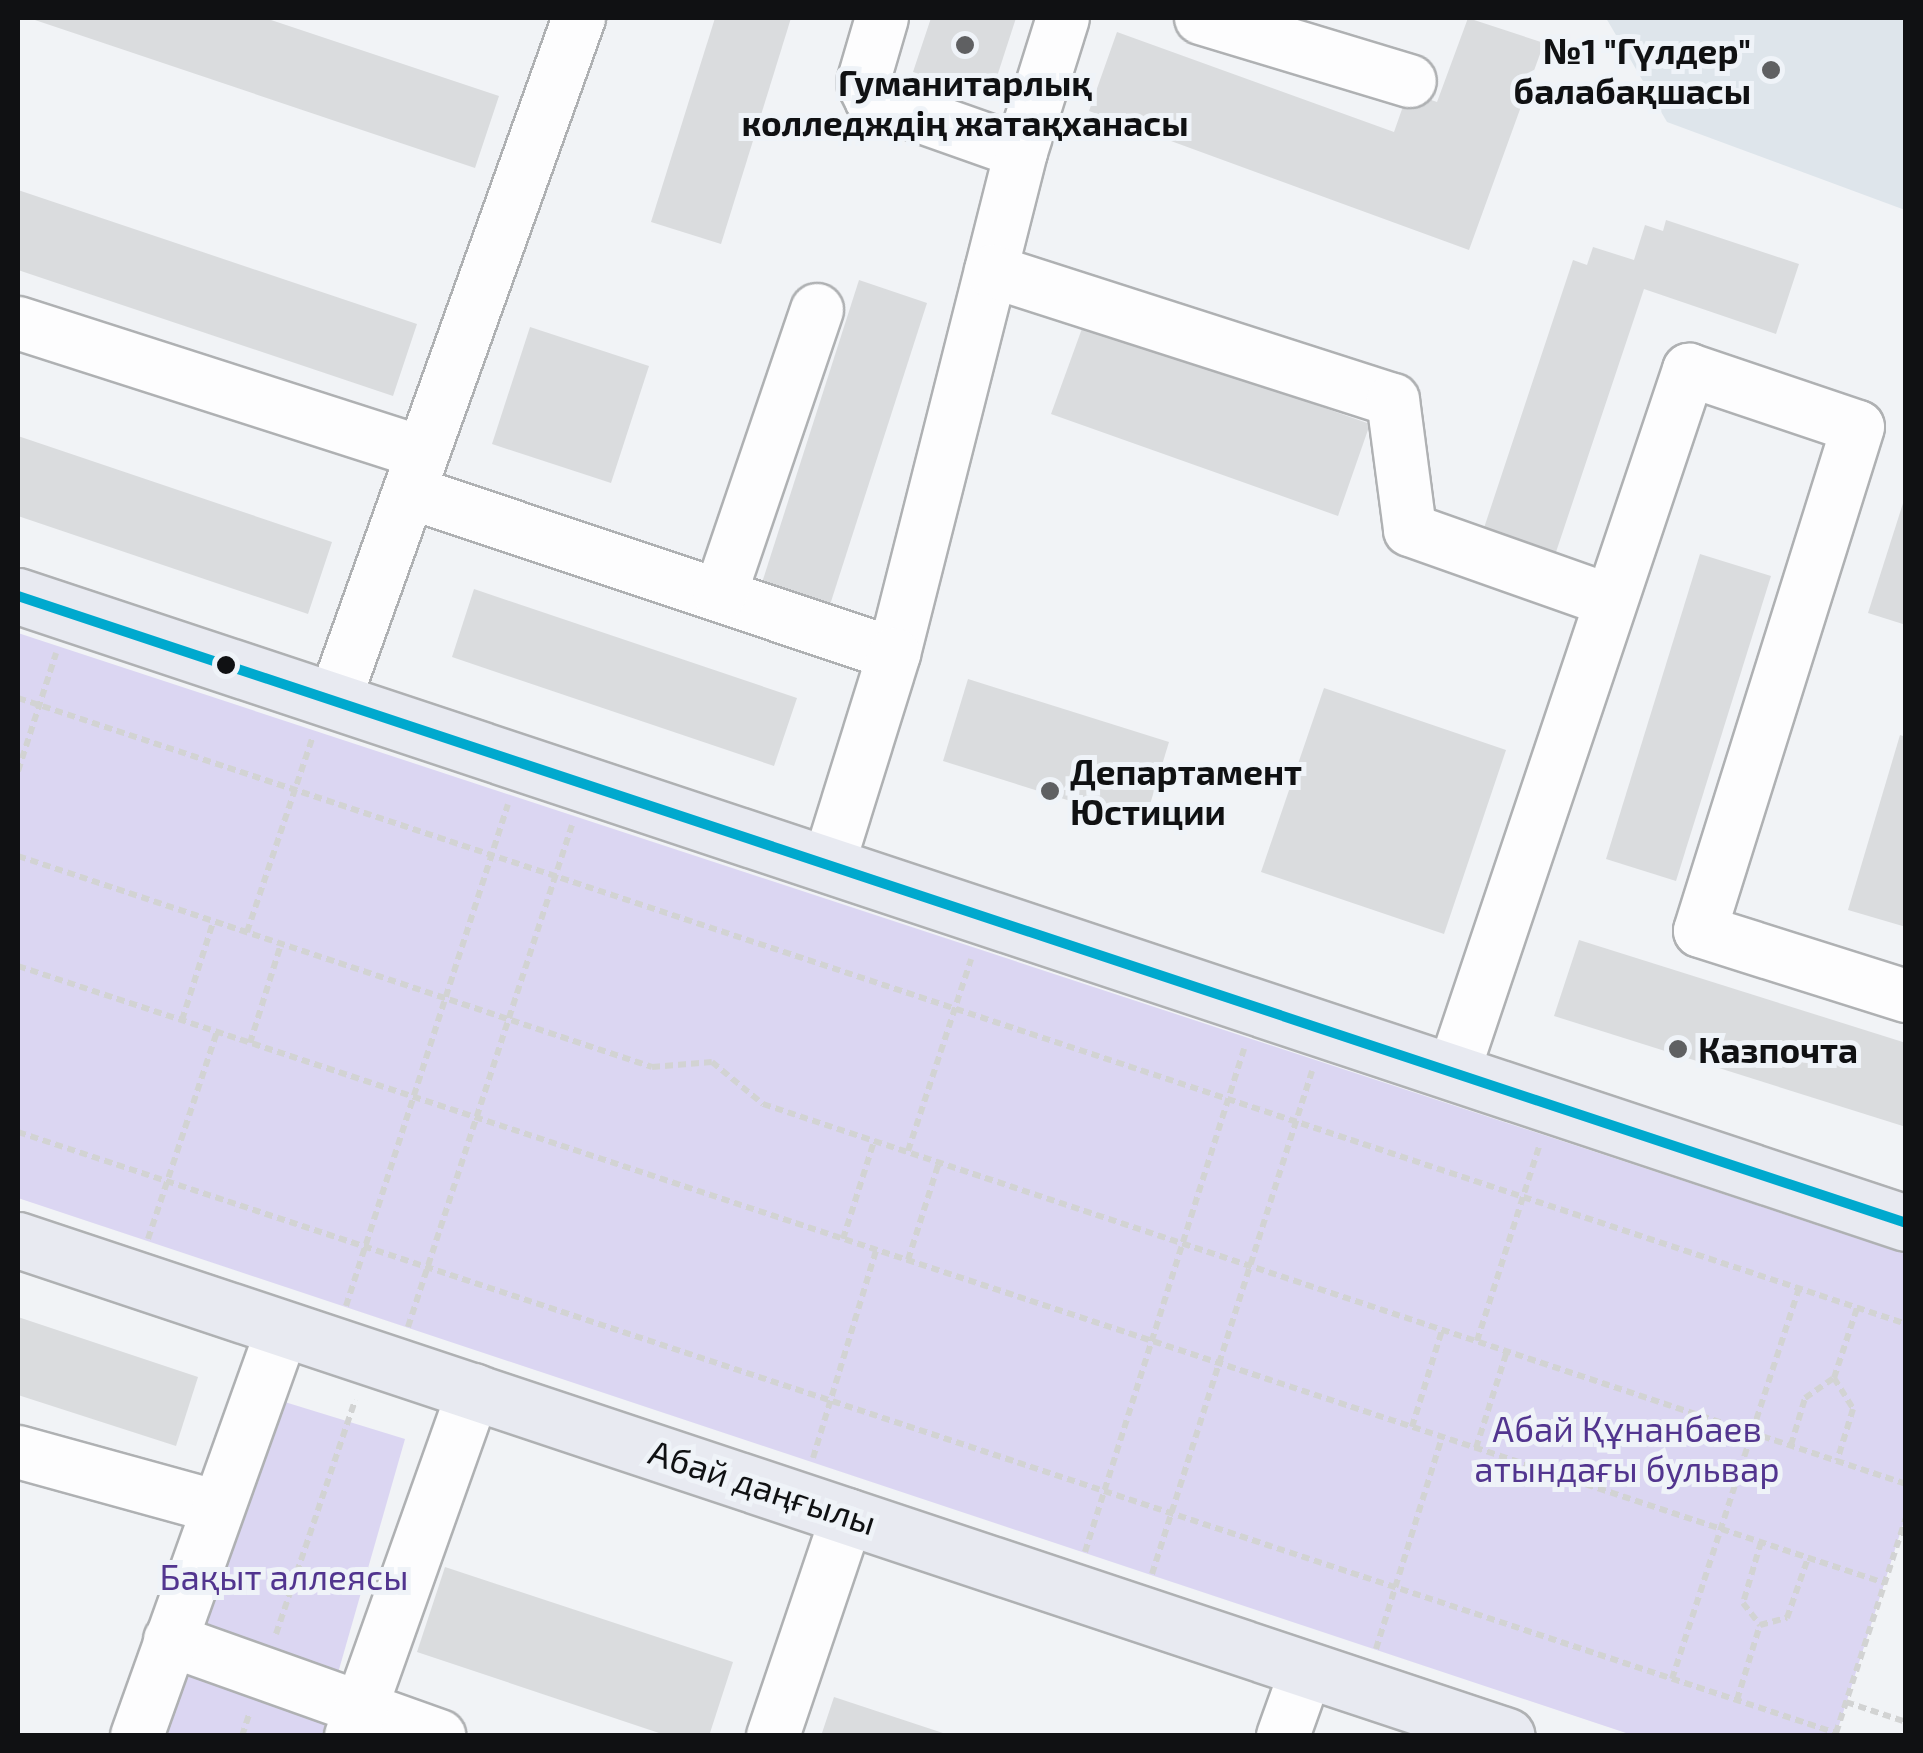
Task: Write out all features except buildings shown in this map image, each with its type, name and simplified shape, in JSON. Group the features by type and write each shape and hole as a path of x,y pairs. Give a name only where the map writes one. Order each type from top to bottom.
{"main road":[{"path":"18,596 324,716 828,866 1906,1223"},
{"name":"Абай даңғылы","path":"18,1240 1507,1736"}],"lane":[{"path":"324,716 416,473 579,18"},
{"path":"882,18 863,83 871,98 1021,152"},
{"path":"828,866 894,654 1021,152 1063,18"},
{"path":"1201,18 1410,81"},
{"path":"991,271 1392,400 1410,530 1608,600"},
{"path":"720,595 817,310"},
{"path":"18,323 416,473 720,595 894,654"},
{"path":"1453,1073 1608,600 1689,370 1858,427 1700,931 1906,996"},
{"path":"137,1736 214,1506 282,1330"},
{"path":"356,1722 474,1390"},
{"path":"18,1452 214,1506"},
{"path":"773,1736 848,1515"},
{"path":"170,1640 262,1673 356,1722 439,1736"},
{"path":"1283,1736 1307,1668"}],"path":[{"path":"18,772 58,647"},
{"path":"18,698 1906,1324"},
{"path":"246,932 324,716"},
{"path":"345,1307 511,796"},
{"path":"408,1328 575,817"},
{"path":"18,856 652,1067 712,1062 763,1104 1906,1484"},
{"path":"182,1020 213,922"},
{"path":"250,1043 280,944"},
{"path":"908,1152 975,948"},
{"path":"18,966 1884,1583"},
{"path":"148,1240 217,1031"},
{"path":"1085,1554 1248,1038"},
{"path":"1152,1575 1315,1060"},
{"path":"18,1132 1836,1734 1906,1518"},
{"path":"1477,1341 1543,1135"},
{"path":"843,1239 874,1141"},
{"path":"908,1260 939,1162"},
{"path":"812,1459 876,1250"},
{"path":"1672,1679 1800,1289"},
{"path":"1791,1445 1805,1398 1834,1378 1857,1308"},
{"path":"1412,1427 1442,1330"},
{"path":"1476,1448 1507,1351"},
{"path":"1834,1378 1853,1409 1838,1461"},
{"path":"242,1736 357,1394"},
{"path":"1376,1650 1442,1436"},
{"path":"1760,1542 1743,1603 1760,1625"},
{"path":"1760,1625 1788,1618 1808,1558"},
{"path":"1737,1701 1760,1625"},
{"path":"1846,1702 1906,1722"}],"shaded area":[{"name":"№1 \"Гүлдер\" балабақшасы","path":"1606,18 1905,18 1905,210 1667,122"}],"green space":[{"name":"Абай Құнанбаев атындағы бульвар","path":"18,633 1905,1254 1905,1518 1836,1735 1632,1735 18,1198"},
{"name":"Бақыт аллеясы","path":"262,1395 405,1439 334,1687 216,1643 187,1613"},
{"name":"Бақыт аллеясы","path":"178,1671 328,1720 323,1735 157,1736"}],"transit line":[{"path":"18,596 1906,1223"}],"place":[{"name":"Гуманитарлық колледждің жатақханасы","path":"965,45"},
{"name":"№1 \"Гүлдер\" балабақшасы","path":"1771,70"},
{"name":"Департамент Юстиции","path":"1050,791"},
{"name":"Казпочта","path":"1678,1049"}]}
